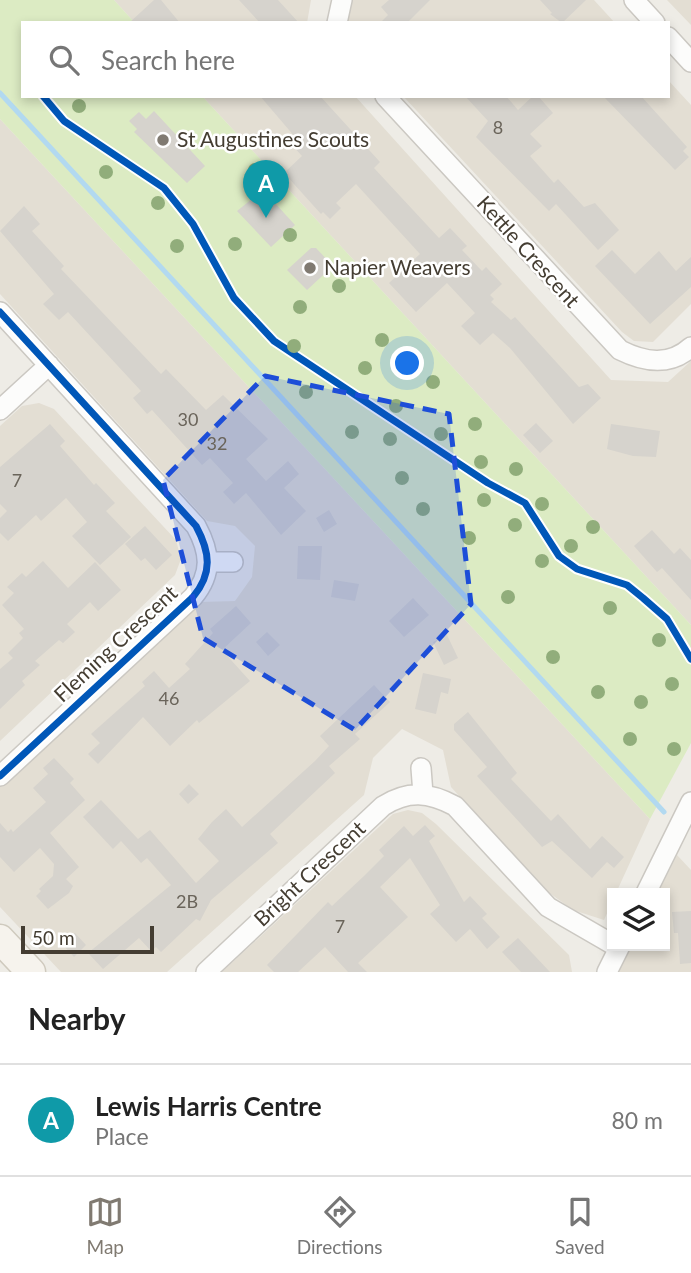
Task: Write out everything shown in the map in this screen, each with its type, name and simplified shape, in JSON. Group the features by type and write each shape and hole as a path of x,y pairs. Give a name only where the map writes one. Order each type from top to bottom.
{"street":[{"path":"337,21 342,0"},
{"path":"634,0 653,21"},
{"path":"670,39 691,62"},
{"name":"Kettle Crescent","path":"388,98 620,350 639,359 666,361 691,347"},
{"path":"0,312 196,526 206,545 208,562 233,562"},
{"path":"0,410 49,365"},
{"name":"Fleming Crescent","path":"0,775 193,597 202,586 208,562"},
{"path":"422,768 423,794 455,806 548,907 607,940"},
{"name":"Bright Crescent","path":"206,972 383,806 396,798 423,794"},
{"path":"648,888 691,802"},
{"path":"0,939 31,972"},
{"path":"607,972 615,951"}],"highlighted area":[{"path":"265,376 449,414 471,604 355,730 203,638 163,480"}],"shaded area":[{"path":"114,0 311,0 307,21 133,21"},
{"path":"350,0 594,0 613,21 347,21"},
{"path":"667,0 691,0 691,25"},
{"path":"670,82 691,105 691,304 653,342 634,341 622,332 405,98 670,98"},
{"path":"204,98 357,98 611,380 668,382 691,361 691,625"},
{"path":"0,119 650,819 618,888 607,888 607,913 604,920 573,910 544,889 451,787 443,750 402,729 373,758 364,795 167,972 61,972 0,907 0,786 200,602 235,601 252,577 255,546 235,526 207,521 0,294"},
{"path":"39,403 54,409 176,540 181,559 175,575 0,741 0,426 22,406"},
{"path":"408,810 422,813 436,824 569,955 572,972 222,972 393,814"},
{"path":"677,855 691,870 691,972 618,972 628,951 670,951 670,888 660,888"}],"green space":[{"path":"0,0 114,0 133,21 21,21 21,98 204,98 691,625 691,743 650,819 0,119"}],"building":[{"path":"154,0 161,0 178,21 131,21"},
{"path":"239,0 278,0 297,21 258,21"},
{"path":"389,0 430,0 409,21 382,21 388,15 381,7"},
{"path":"540,0 586,0 564,21 559,21 550,14 552,13"},
{"path":"262,98 322,98 380,162 374,168 439,238 450,228 467,246 462,250 482,271 486,267 502,284 490,295 494,299 491,302 511,320 515,317 579,387 588,384 601,398 573,424 510,348 493,333 480,345 461,326 475,313 447,283 416,312 389,283 420,254 356,184 336,203 341,208 330,219 323,212 321,214 284,173 302,156 289,142 295,137"},
{"path":"467,98 508,98 518,110 531,98 540,98 553,113 530,134 542,146 530,156 554,183 558,179 584,207 595,203 619,230 598,250 556,204 549,211 476,137 488,121"},
{"path":"605,98 643,98 687,147 683,151 689,157 675,170"},
{"name":"St Augustines Scouts","path":"154,111 205,166 187,183 134,132 137,129 129,121 139,112 146,119"},
{"path":"263,190 295,225 271,247 237,211"},
{"path":"24,206 40,224 32,231 64,266 61,269 161,374 166,369 206,410 223,395 268,439 246,459 266,481 288,461 299,474 284,488 306,511 281,535 246,493 234,504 223,492 233,483 210,458 202,465 152,410 147,414 133,398 141,391 68,312 59,320 43,304 54,294 0,231"},
{"name":"Napier Weavers","path":"311,248 316,248 333,266 307,290 287,270"},
{"path":"612,250 635,274 659,251 676,271 691,257 691,287 650,324 595,266"},
{"path":"536,423 553,441 540,453 523,435"},
{"path":"50,424 65,441 60,446 94,485 96,483 115,503 106,511 131,537 100,565 72,536 87,522 66,498 41,521 36,515 8,541 0,533 0,518 7,511 0,504 0,467"},
{"path":"611,424 660,431 656,457 633,456 607,449"},
{"path":"329,510 337,524 324,532 316,518"},
{"path":"145,526 172,555 156,570 145,558 141,561 125,544"},
{"path":"652,530 674,554 680,548 691,560 691,600 662,568 657,572 634,546"},
{"path":"298,546 322,546 320,580 297,579"},
{"path":"43,561 68,588 95,562 121,590 98,611 90,602 67,624 75,632 63,643 59,640 35,661 40,665 22,681 25,685 0,709 0,669 13,658 8,653 23,638 19,633 24,629 2,605 14,593 7,587 22,573 26,577"},
{"path":"334,580 359,584 355,601 331,597"},
{"path":"413,598 429,615 404,637 389,621"},
{"path":"236,606 251,623 222,650 250,681 199,723 197,720 170,746 143,717 98,764 88,754 100,743 91,734 145,686 142,682 154,671 169,688 190,669 185,664 213,633 210,629"},
{"path":"267,632 280,645 268,656 256,642"},
{"path":"447,635 458,658 444,665 433,642"},
{"path":"423,673 451,679 448,694 441,692 436,714 415,709"},
{"path":"374,685 390,702 355,734 360,739 329,766 335,773 270,834 278,843 211,900 200,921 196,919 161,952 156,947 151,951 139,938 103,969 88,953 171,885 147,858 141,863 121,841 113,849 83,817 101,800 138,839 150,830 196,883 219,861 198,839 212,822 226,809 242,827 329,746 320,736"},
{"path":"468,712 517,773 511,779 551,821 558,814 590,849 602,836 624,857 614,868 607,862 592,878 552,841 542,847 477,776 487,767 454,730 454,724"},
{"path":"54,758 74,779 70,783 85,800 50,833 79,867 66,879 73,886 69,893 48,909 36,896 41,891 39,889 53,876 54,864 40,848 14,872 0,857 0,823 8,832 11,829 13,832 46,802 33,788 48,774 43,768"},
{"path":"189,784 199,794 188,804 179,794"},
{"path":"425,825 435,836 429,841 464,902 470,896 487,914 482,918 500,937 487,949 470,929 456,942 430,914 440,905 410,858 380,887 408,917 358,963 367,972 348,972 325,947 298,972 274,972 267,965 328,902 332,906 384,856 379,850 404,826 413,836"},
{"path":"691,911 691,963 680,964 678,933 674,933 672,912"},
{"path":"75,933 86,945 74,957 62,944"},
{"path":"518,938 550,972 521,972 502,952"}],"waterway":[{"path":"0,93 664,812"}],"cycle path":[{"path":"45,98 64,121 164,188 193,224 234,298 274,341 488,483 525,503 559,556 577,569 627,585 667,619 691,659"},
{"path":"0,312 196,526 207,562 204,579 193,597 0,776"}],"place":[{"name":"St Augustines Scouts","path":"163,140"},
{"name":"Lewis Harris Centre","path":"266,218"},
{"name":"Napier Weavers","path":"310,268"}]}
